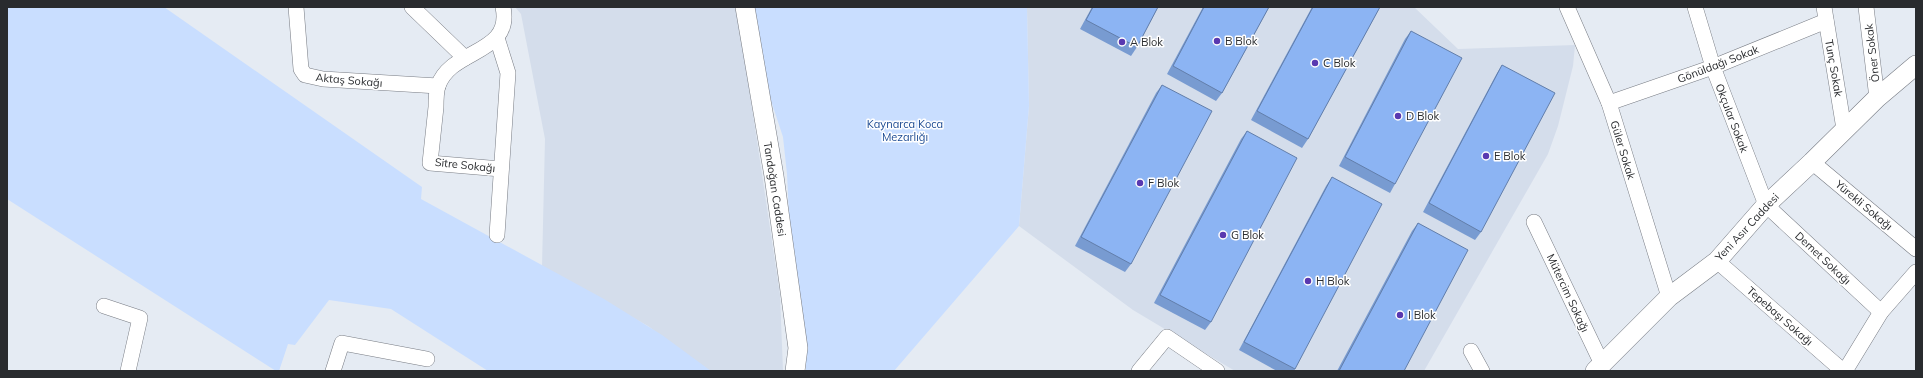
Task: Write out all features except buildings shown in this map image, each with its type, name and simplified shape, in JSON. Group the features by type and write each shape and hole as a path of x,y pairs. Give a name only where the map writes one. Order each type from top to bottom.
{"street":[{"name":"Aktaş Sokağı","path":"296,7 301,69 305,75 323,79 438,86"},
{"path":"412,7 465,58"},
{"path":"438,86 446,73 465,58 485,47 497,38 504,27 504,7"},
{"name":"Tandoğan Caddesi","path":"745,7 774,176 798,348 796,371"},
{"name":"Güler Sokak","path":"1567,7 1609,103 1669,298"},
{"name":"Okçular Sokak","path":"1695,7 1713,67 1766,204"},
{"name":"Öner Sokak","path":"1866,7 1877,98"},
{"name":"Gönüldağı Sokak","path":"1609,103 1713,67 1825,14"},
{"name":"Tunç Sokak","path":"1825,14 1844,129"},
{"path":"497,38 508,73 501,169"},
{"name":"Yeni Asır Caddesi","path":"1598,368 1669,298 1717,261 1766,204 1812,162 1877,98 1916,65"},
{"name":"Sitre Sokağı","path":"438,86 430,163 501,169 497,235"},
{"name":"Yürekli Sokağı","path":"1812,162 1916,249"},
{"name":"Demet Sokağı","path":"1766,204 1881,312"},
{"name":"Mütercim Sokağı","path":"1534,222 1598,368"},
{"name":"Tepebaşı Sokağı","path":"1717,261 1844,371"},
{"path":"1844,371 1881,312 1916,272"},
{"path":"104,306 140,318 128,371"},
{"path":"1139,371 1168,337 1217,371"},
{"path":"333,371 342,342 427,359"},
{"path":"1471,351 1482,371"}],"shaded area":[{"path":"515,7 737,7 780,295 783,371 708,371 648,326 542,267 545,139 521,14"},
{"path":"1027,7 1414,7 1458,49 1575,45 1573,66 1558,126 1548,154 1424,371 1235,371 1133,310 1019,226 1029,106"}],"green space":[{"path":"7,7 164,7 422,187 421,199 604,299 662,335 711,371 488,371 391,309 329,300 295,345 288,344 279,371 276,371 7,199"},
{"name":"Kaynarca Koca Mezarlığı","path":"751,7 1027,7 1029,106 1019,226 894,371 806,371 806,347 790,236 787,174 783,137 758,61"}],"place":[{"name":"B Blok","path":"1217,41"},
{"name":"A Blok","path":"1122,42"},
{"name":"C Blok","path":"1315,63"},
{"name":"D Blok","path":"1398,116"},
{"name":"E Blok","path":"1486,156"},
{"name":"F Blok","path":"1140,183"},
{"name":"G Blok","path":"1223,235"},
{"name":"H Blok","path":"1308,281"},
{"name":"I Blok","path":"1400,315"}]}
